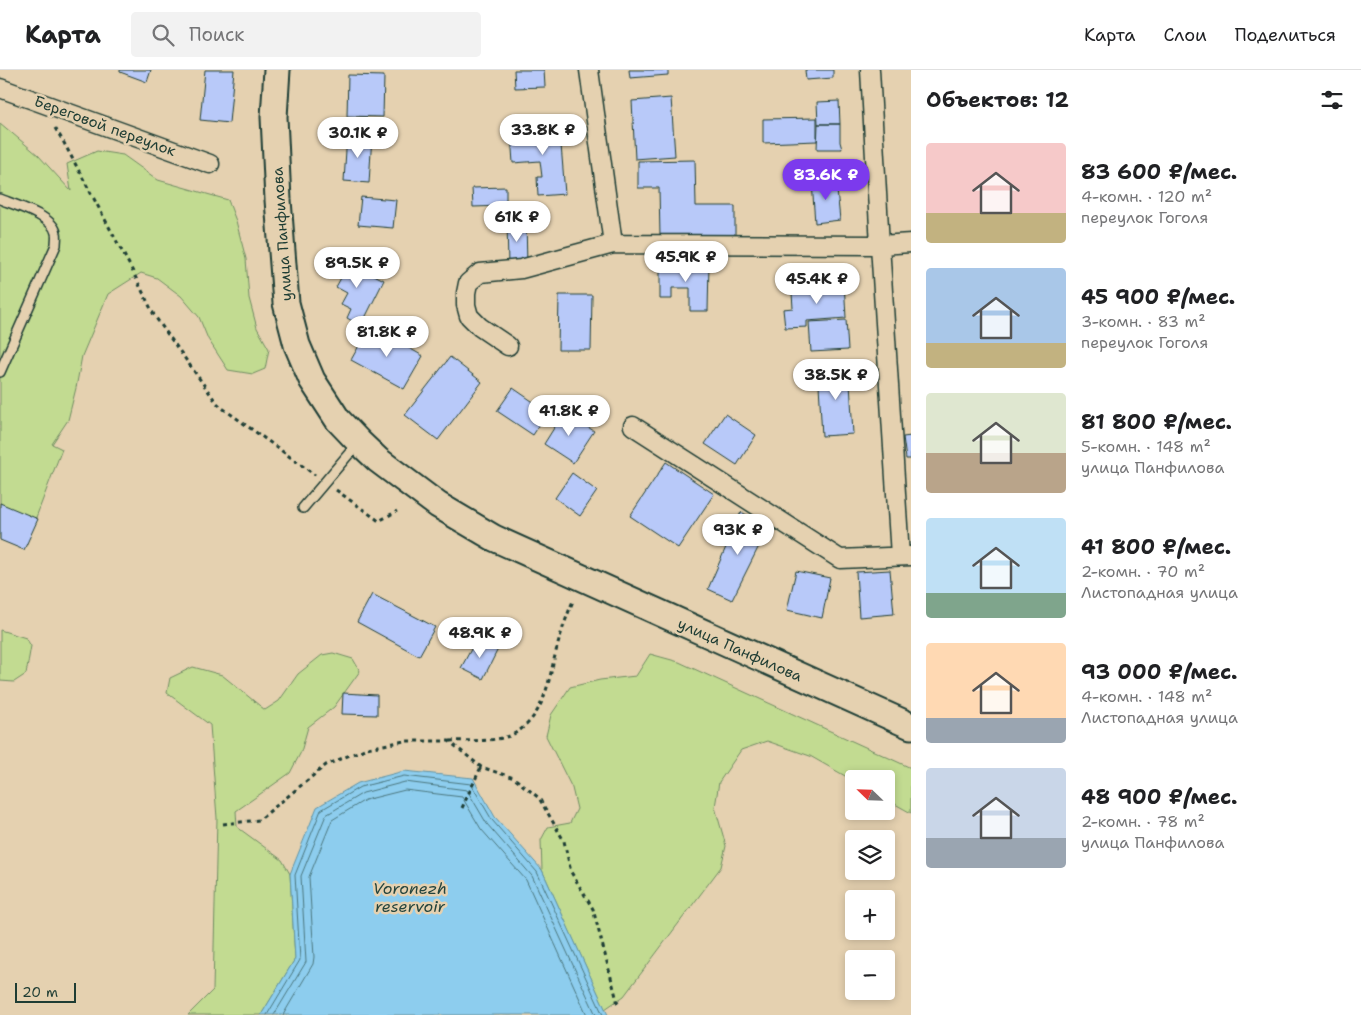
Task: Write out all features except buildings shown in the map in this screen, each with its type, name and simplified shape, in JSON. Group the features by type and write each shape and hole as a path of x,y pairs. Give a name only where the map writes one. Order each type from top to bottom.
{"main road":[{"name":"улица Панфилова","path":"277,70 274,117 276,172 286,302 297,344 312,380 338,420 359,442 378,460 438,505 494,538 911,726"}],"street":[{"path":"589,70 613,244"},
{"path":"633,426 840,559 906,556 880,245 870,70"},
{"name":"Береговой переулок","path":"0,88 210,164"},
{"path":"508,346 480,327 469,316 466,305 468,283 480,273 520,269 613,244 880,245 911,243"}],"lane":[{"path":"0,199 41,216 52,224 56,232 56,245 0,372"},
{"path":"303,508 359,442"}],"path":[{"path":"53,125 68,148 132,268 154,315 216,402 379,521 397,511"},
{"path":"223,824 259,820 326,765 368,748 405,741 494,740 517,733 533,718 546,693 567,613 573,601"},
{"path":"449,741 481,767 514,778 539,798 564,841 571,872 593,908 618,1004"},
{"path":"462,808 481,767"}],"green space":[{"path":"0,123 38,155 71,191 67,164 97,151 123,155 158,180 228,200 236,221 246,259 249,298 257,328 269,349 265,369 253,374 228,370 208,339 199,317 181,296 157,278 141,273 108,294 82,356 68,420 52,444 62,449 24,549 0,539"},
{"path":"0,630 26,638 31,646 26,674 14,682 0,681"},
{"path":"333,653 353,659 360,671 334,707 308,727 301,752 290,773 236,811 237,827 282,860 290,874 295,959 261,1015 188,1015 213,990 217,818 210,725 167,693 170,678 193,667 222,675 265,710 279,701 298,674 322,655"},
{"path":"650,654 679,662 911,768 911,813 895,804 895,770 845,770 845,776 810,756 767,741 741,750 719,782 715,807 726,846 721,867 624,996 605,1009 542,870 541,840 548,827 570,823 577,809 572,788 546,736 551,715 570,687 600,680 636,676"}],"water":[{"name":"Voronezh reservoir","path":"404,771 473,778 495,817 542,870 608,1015 261,1015 295,959 290,874 317,807 358,783"}]}
